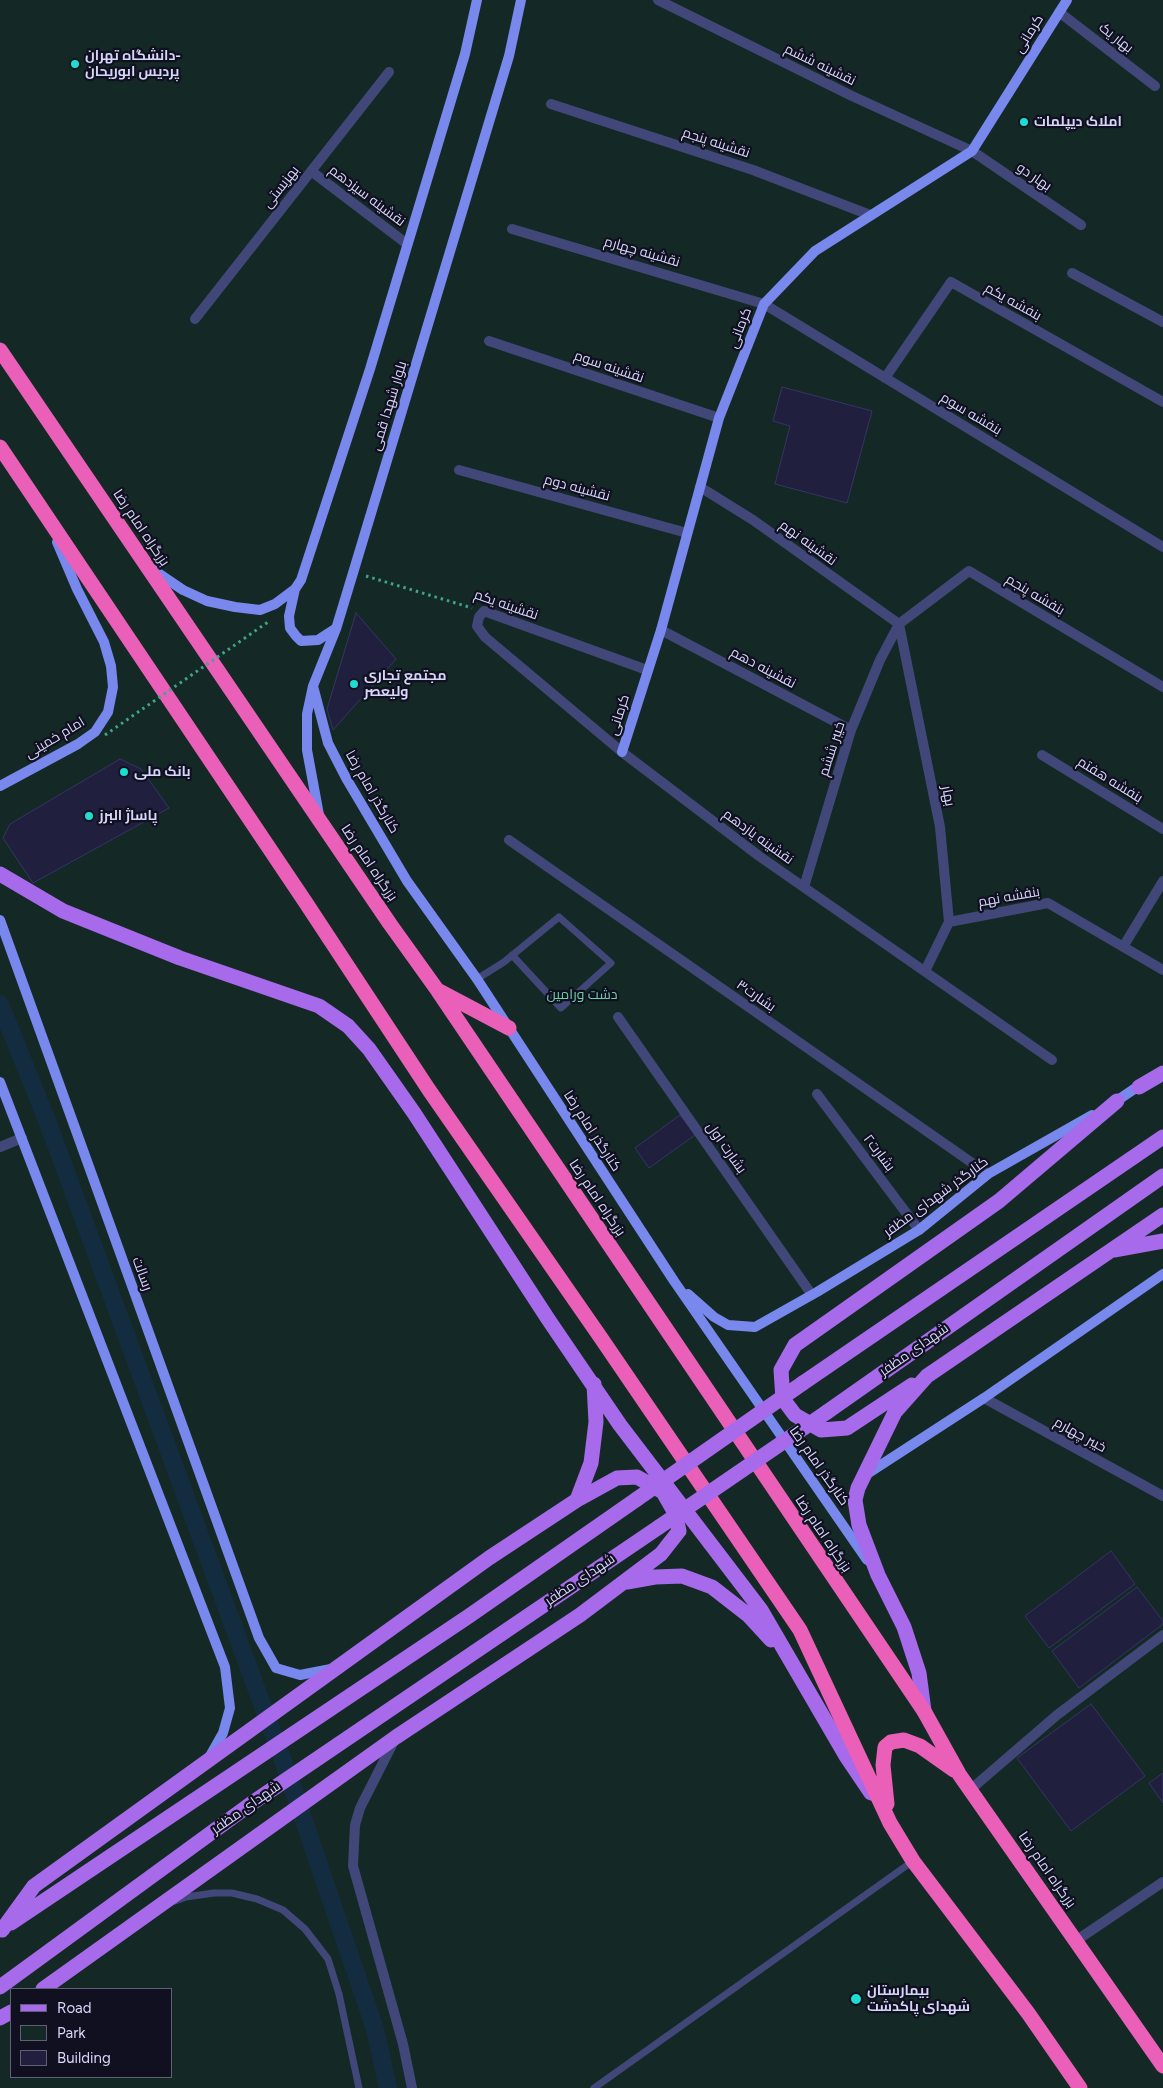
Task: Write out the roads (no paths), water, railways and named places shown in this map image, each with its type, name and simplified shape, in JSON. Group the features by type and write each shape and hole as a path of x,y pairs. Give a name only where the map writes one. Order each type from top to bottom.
{"highway":[{"name":"بزرگراه امام رضا","path":"0,350 438,991 924,1711 959,1774 1077,1940 1143,2040 1163,2066"},
{"path":"0,447 301,894 429,1090 800,1630 890,1823 913,1861 1028,2013 1080,2088"},
{"path":"438,991 509,1028"},
{"path":"890,1823 884,1787 883,1764 885,1747 891,1742 904,1740 920,1746 959,1774"},
{"path":"1143,2040 1163,2080"}],"main road":[{"path":"146,565 183,590 207,602 235,608 260,610 275,604 295,589 302,580 367,378 464,54 477,0"},
{"name":"بلوار شهدا قمی","path":"320,820 307,750 307,714 313,686 336,629 353,573 506,66 521,0"},
{"name":"کرمانی","path":"622,752 661,630 719,418 764,304 815,251 972,151 1067,0"},
{"name":"امام خمینی","path":"0,786 78,744 95,732 108,712 113,687 111,666 104,642 77,589 47,518"},
{"path":"295,589 289,616 290,628 301,641 318,640 336,629"},
{"name":"کنارگذر امام رضا","path":"313,686 328,743 346,778 407,881 477,978 674,1282 878,1575"},
{"path":"0,874 63,911 180,958 319,1006 348,1026 369,1049 414,1113 548,1319 594,1384 620,1425 760,1610 846,1756 890,1823"},
{"name":"رسالت","path":"0,920 258,1638 276,1668 300,1675 338,1668"},
{"name":"کنارگذر شهدای مظفر","path":"674,1282 714,1318 728,1325 755,1327 919,1230 988,1174 1117,1101 1139,1087 1163,1067"},
{"path":"1139,1087 1163,1073"},
{"path":"0,1082 225,1667 230,1708 223,1733 208,1762"},
{"path":"1117,1101 999,1201 795,1345 782,1370 783,1399 795,1415 821,1430 847,1428 927,1376 1107,1251 1163,1215"},
{"path":"1,1930 469,1616 803,1382 1163,1137"},
{"name":"شهدای مظفر","path":"0,1987 252,1803 659,1527 1163,1176"},
{"path":"1107,1251 1163,1241"},
{"path":"864,1476 984,1398 1163,1274"},
{"path":"924,1711 919,1673 904,1628 878,1575 859,1525 855,1500 858,1488 895,1412 927,1376"},
{"path":"577,1500 591,1463 596,1422 594,1384"},
{"path":"1,1930 34,1886 489,1558 577,1500 617,1478 637,1477 663,1492 675,1513 679,1531 661,1554 580,1615 396,1737 44,1988"},
{"path":"623,1583 655,1577 682,1576 712,1588 748,1615 788,1656"}],"street":[{"name":"نقشینه ششم","path":"658,0 852,96 972,151"},
{"name":"بهار یک","path":"1059,12 1155,86"},
{"name":"بهزیستی","path":"195,319 388,72"},
{"name":"نقشینه پنجم","path":"551,104 753,170 870,215"},
{"name":"بهار دو","path":"972,151 1081,225"},
{"name":"نقشینه سیزدهم","path":"311,171 407,244"},
{"name":"نقشینه چهارم","path":"512,229 764,304"},
{"path":"1072,273 1163,322"},
{"name":"بنفشه یکم","path":"885,378 951,282 1163,402"},
{"name":"بنفشه سوم","path":"764,304 1163,547"},
{"name":"نقشینه سوم","path":"489,341 719,418"},
{"name":"نقشینه دوم","path":"459,470 687,533"},
{"name":"نقشینه نهم","path":"700,487 753,520 899,624"},
{"name":"بنفشه پنجم","path":"899,624 969,571 1163,687"},
{"name":"نقشینه یکم","path":"484,611 647,670"},
{"name":"نقشینه یازدهم","path":"484,611 479,617 477,626 485,637 622,752 759,856 1052,1060"},
{"name":"خیبر ششم","path":"804,887 851,730 880,660 899,624"},
{"name":"بهار","path":"899,624 940,826 949,922"},
{"name":"نقشینه دهم","path":"661,630 851,730"},
{"name":"بنفشه هفتم","path":"1042,755 1163,829"},
{"name":"بشارت۳","path":"509,840 988,1174"},
{"path":"1123,947 1163,881"},
{"name":"بنفشه نهم","path":"949,922 1048,903 1163,970"},
{"path":"925,971 949,922"},
{"name":"بشارت اول","path":"618,1017 812,1295"},
{"name":"بشارت۲","path":"817,1094 919,1230"},
{"path":"0,1148 22,1138"},
{"name":"خیبر چهارم","path":"984,1398 1163,1496"},
{"path":"970,1790 1057,1715 1163,1635"},
{"path":"396,1737 360,1808 355,1825 352,1866 403,2044 412,2088"},
{"path":"1077,1940 1163,1882"}],"lane":[{"path":"477,978 512,955 559,917 611,963 561,1008 512,955"},
{"path":"594,2088 913,1861"},
{"path":"158,1907 186,1897 214,1893 232,1893 257,1899 283,1910 305,1929 328,1959 339,1994 359,2088"}],"waterway":[{"path":"0,1004 48,1123 289,1777 375,2029 388,2088"}],"place":[{"name":"دانشگاه تهران- پردیس ابوریحان","path":"75,64"},
{"name":"املاک دیپلمات","path":"1024,122"},
{"name":"مجتمع تجاری ولیعصر","path":"354,684"},
{"name":"بانک ملی","path":"124,772"},
{"name":"پاساژ البرز","path":"89,816"},
{"name":"بیمارستان شهدای پاکدشت","path":"856,1999"}],"park label":[{"name":"دشت ورامین","path":"582,995"}]}
